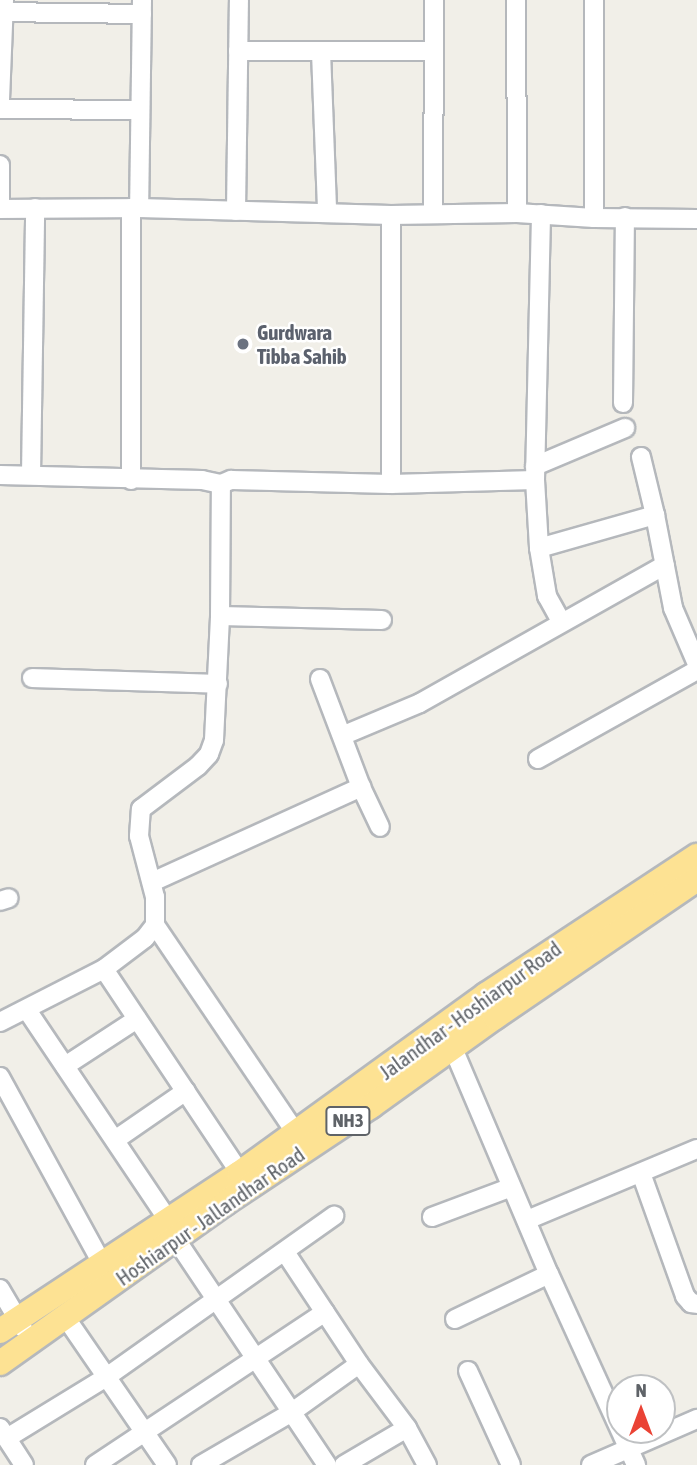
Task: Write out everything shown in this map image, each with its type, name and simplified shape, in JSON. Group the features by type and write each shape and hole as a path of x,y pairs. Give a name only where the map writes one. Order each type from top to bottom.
{"highway":[{"name":"Jalandhar - Hoshiarpur Road","path":"8,1324 102,1263 171,1229 240,1172 301,1140 364,1086 486,995 697,856"},
{"name":"Hoshiarpur - Jallandhar Road","path":"0,1363 66,1318 171,1229 301,1140 371,1106 452,1046 697,879"}],"street":[{"path":"236,211 239,0"},
{"path":"433,213 434,0"},
{"path":"516,0 517,213"},
{"path":"594,0 594,218"},
{"path":"0,100 3,8 142,7 135,208 131,480"},
{"path":"238,51 434,51"},
{"path":"321,52 327,211"},
{"path":"0,109 138,110"},
{"path":"0,165 0,209 135,208 327,211 391,215 517,213 594,218 697,219"},
{"path":"31,475 35,208"},
{"path":"541,214 535,473 539,548 547,596 561,621"},
{"path":"391,215 391,484"},
{"path":"623,403 625,217"},
{"path":"0,475 202,480 221,484 232,480 391,484 535,473 625,428"},
{"path":"641,457 673,608 697,664"},
{"path":"0,1021 27,1010 104,969 145,938 155,925 157,910 152,881 139,836 141,809 185,778 209,754 214,740 220,616 221,484"},
{"path":"539,548 655,515"},
{"path":"344,735 420,703 561,621 665,565"},
{"path":"220,616 382,620"},
{"path":"538,759 697,670"},
{"path":"32,678 218,684"},
{"path":"320,678 344,735 361,787 380,827"},
{"path":"152,881 361,787"},
{"path":"155,925 301,1140"},
{"path":"104,969 240,1172"},
{"path":"27,1010 115,1140 216,1301 327,1465"},
{"path":"65,1066 138,1019"},
{"path":"452,1046 549,1274 632,1457"},
{"path":"0,1077 102,1263"},
{"path":"115,1140 186,1091"},
{"path":"527,1220 697,1149"},
{"path":"641,1173 685,1296 688,1301 697,1304"},
{"path":"432,1217 512,1187"},
{"path":"24,1465 3,1433 105,1378 334,1216"},
{"path":"285,1252 359,1364 407,1428 427,1465"},
{"path":"455,1319 549,1274"},
{"path":"0,1289 8,1324 31,1342"},
{"path":"95,1465 325,1312"},
{"path":"66,1318 167,1465"},
{"path":"201,1465 292,1412 359,1364"},
{"path":"468,1371 511,1465"},
{"path":"591,1465 632,1457 697,1419"},
{"path":"344,1465 407,1428"}],"place":[{"name":"Gurdwara Tibba Sahib","path":"243,344"}]}
